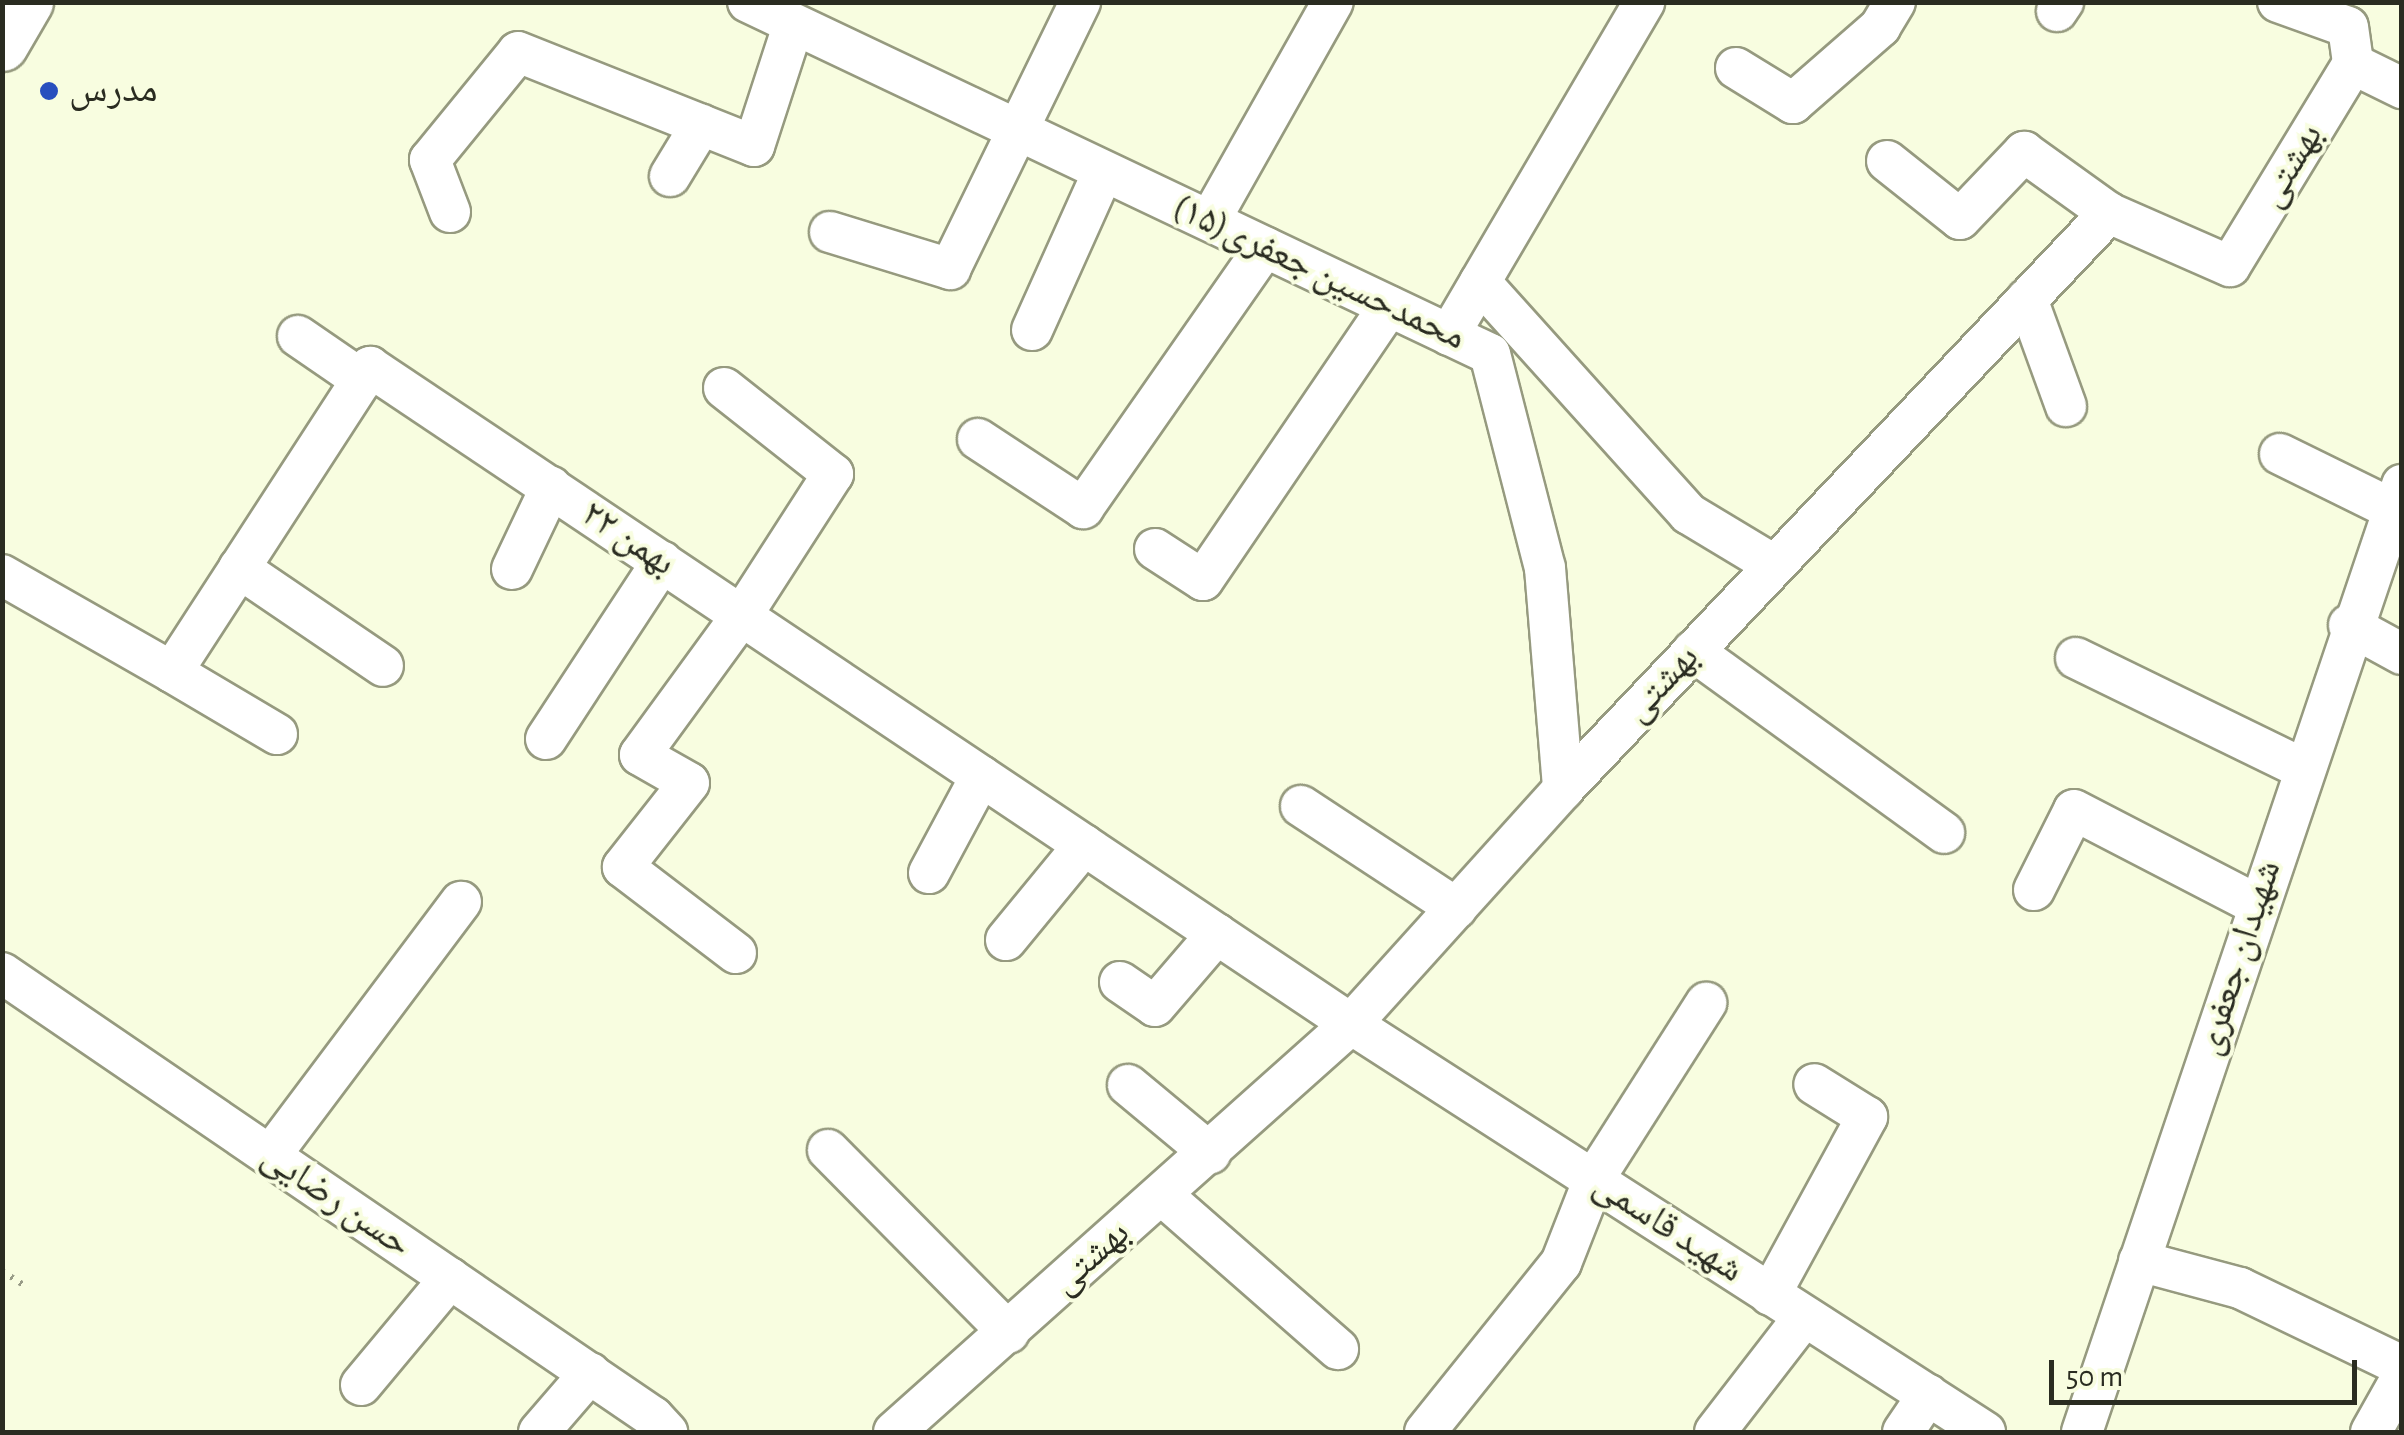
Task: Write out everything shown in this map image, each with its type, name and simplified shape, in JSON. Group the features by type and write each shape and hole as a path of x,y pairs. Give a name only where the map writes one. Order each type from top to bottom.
{"main road":[{"path":"2,45 27,2"}],"street":[{"name":"محمدحسین جعفری(۱۵)","path":"748,2 1490,354 1545,568 1563,789"},
{"path":"830,232 950,268 1080,2"},
{"path":"1210,220 1333,2"},
{"path":"1449,334 1644,2"},
{"path":"1736,68 1793,103 1880,27 1895,2"},
{"path":"2278,2 2348,27 2352,64 2402,88"},
{"path":"450,212 430,160 518,52 754,146 793,26"},
{"name":"بهشتی","path":"894,1432 1351,1024 1563,789 2108,213 2230,266 2352,64"},
{"path":"670,176 701,125"},
{"path":"1887,161 1960,219 2024,152 2108,213"},
{"path":"1032,330 1104,172"},
{"path":"978,439 1082,508 1264,247"},
{"path":"1480,282 1689,514 1774,565"},
{"path":"2027,299 2066,406"},
{"path":"1155,549 1203,580 1388,306"},
{"path":"172,672 362,380 298,336"},
{"name":"۲۲ بهمن","path":"362,380 370,366 1351,1024"},
{"path":"724,388 833,474 742,616 640,754 689,783 624,867 736,953"},
{"path":"2280,454 2397,497"},
{"path":"512,569 551,488"},
{"name":"شهیدان جعفری","path":"2082,1432 2349,625 2397,497"},
{"path":"546,738 662,562"},
{"path":"239,568 383,666"},
{"path":"2,574 278,734"},
{"path":"2349,625 2402,654"},
{"path":"1694,651 1944,833"},
{"path":"2076,658 2302,768"},
{"path":"929,873 982,776"},
{"path":"1301,806 1456,908"},
{"path":"2034,890 2074,810 2257,904"},
{"path":"1006,940 1084,845"},
{"path":"270,1156 461,902"},
{"path":"1120,982 1155,1006 1216,934"},
{"name":"حسن رضایی","path":"2,973 590,1374 666,1432"},
{"path":"1425,1432 1561,1263 1594,1179 1706,1004"},
{"name":"شهید قاسمی","path":"1351,1024 1984,1432"},
{"path":"1770,1295 1868,1118 1814,1084"},
{"path":"1128,1085 1210,1153"},
{"path":"828,1150 1009,1333"},
{"path":"1162,1195 1338,1349"},
{"path":"2139,1261 2240,1288 2402,1366"},
{"path":"361,1385 450,1278"},
{"path":"1715,1432 1804,1317"},
{"path":"539,1432 590,1374"},
{"path":"2370,1432 2402,1377"},
{"path":"1904,1432 1928,1395"}],"path":[{"path":"2,1271 28,1288"}],"place":[{"name":"مدرس","path":"49,91"}]}
